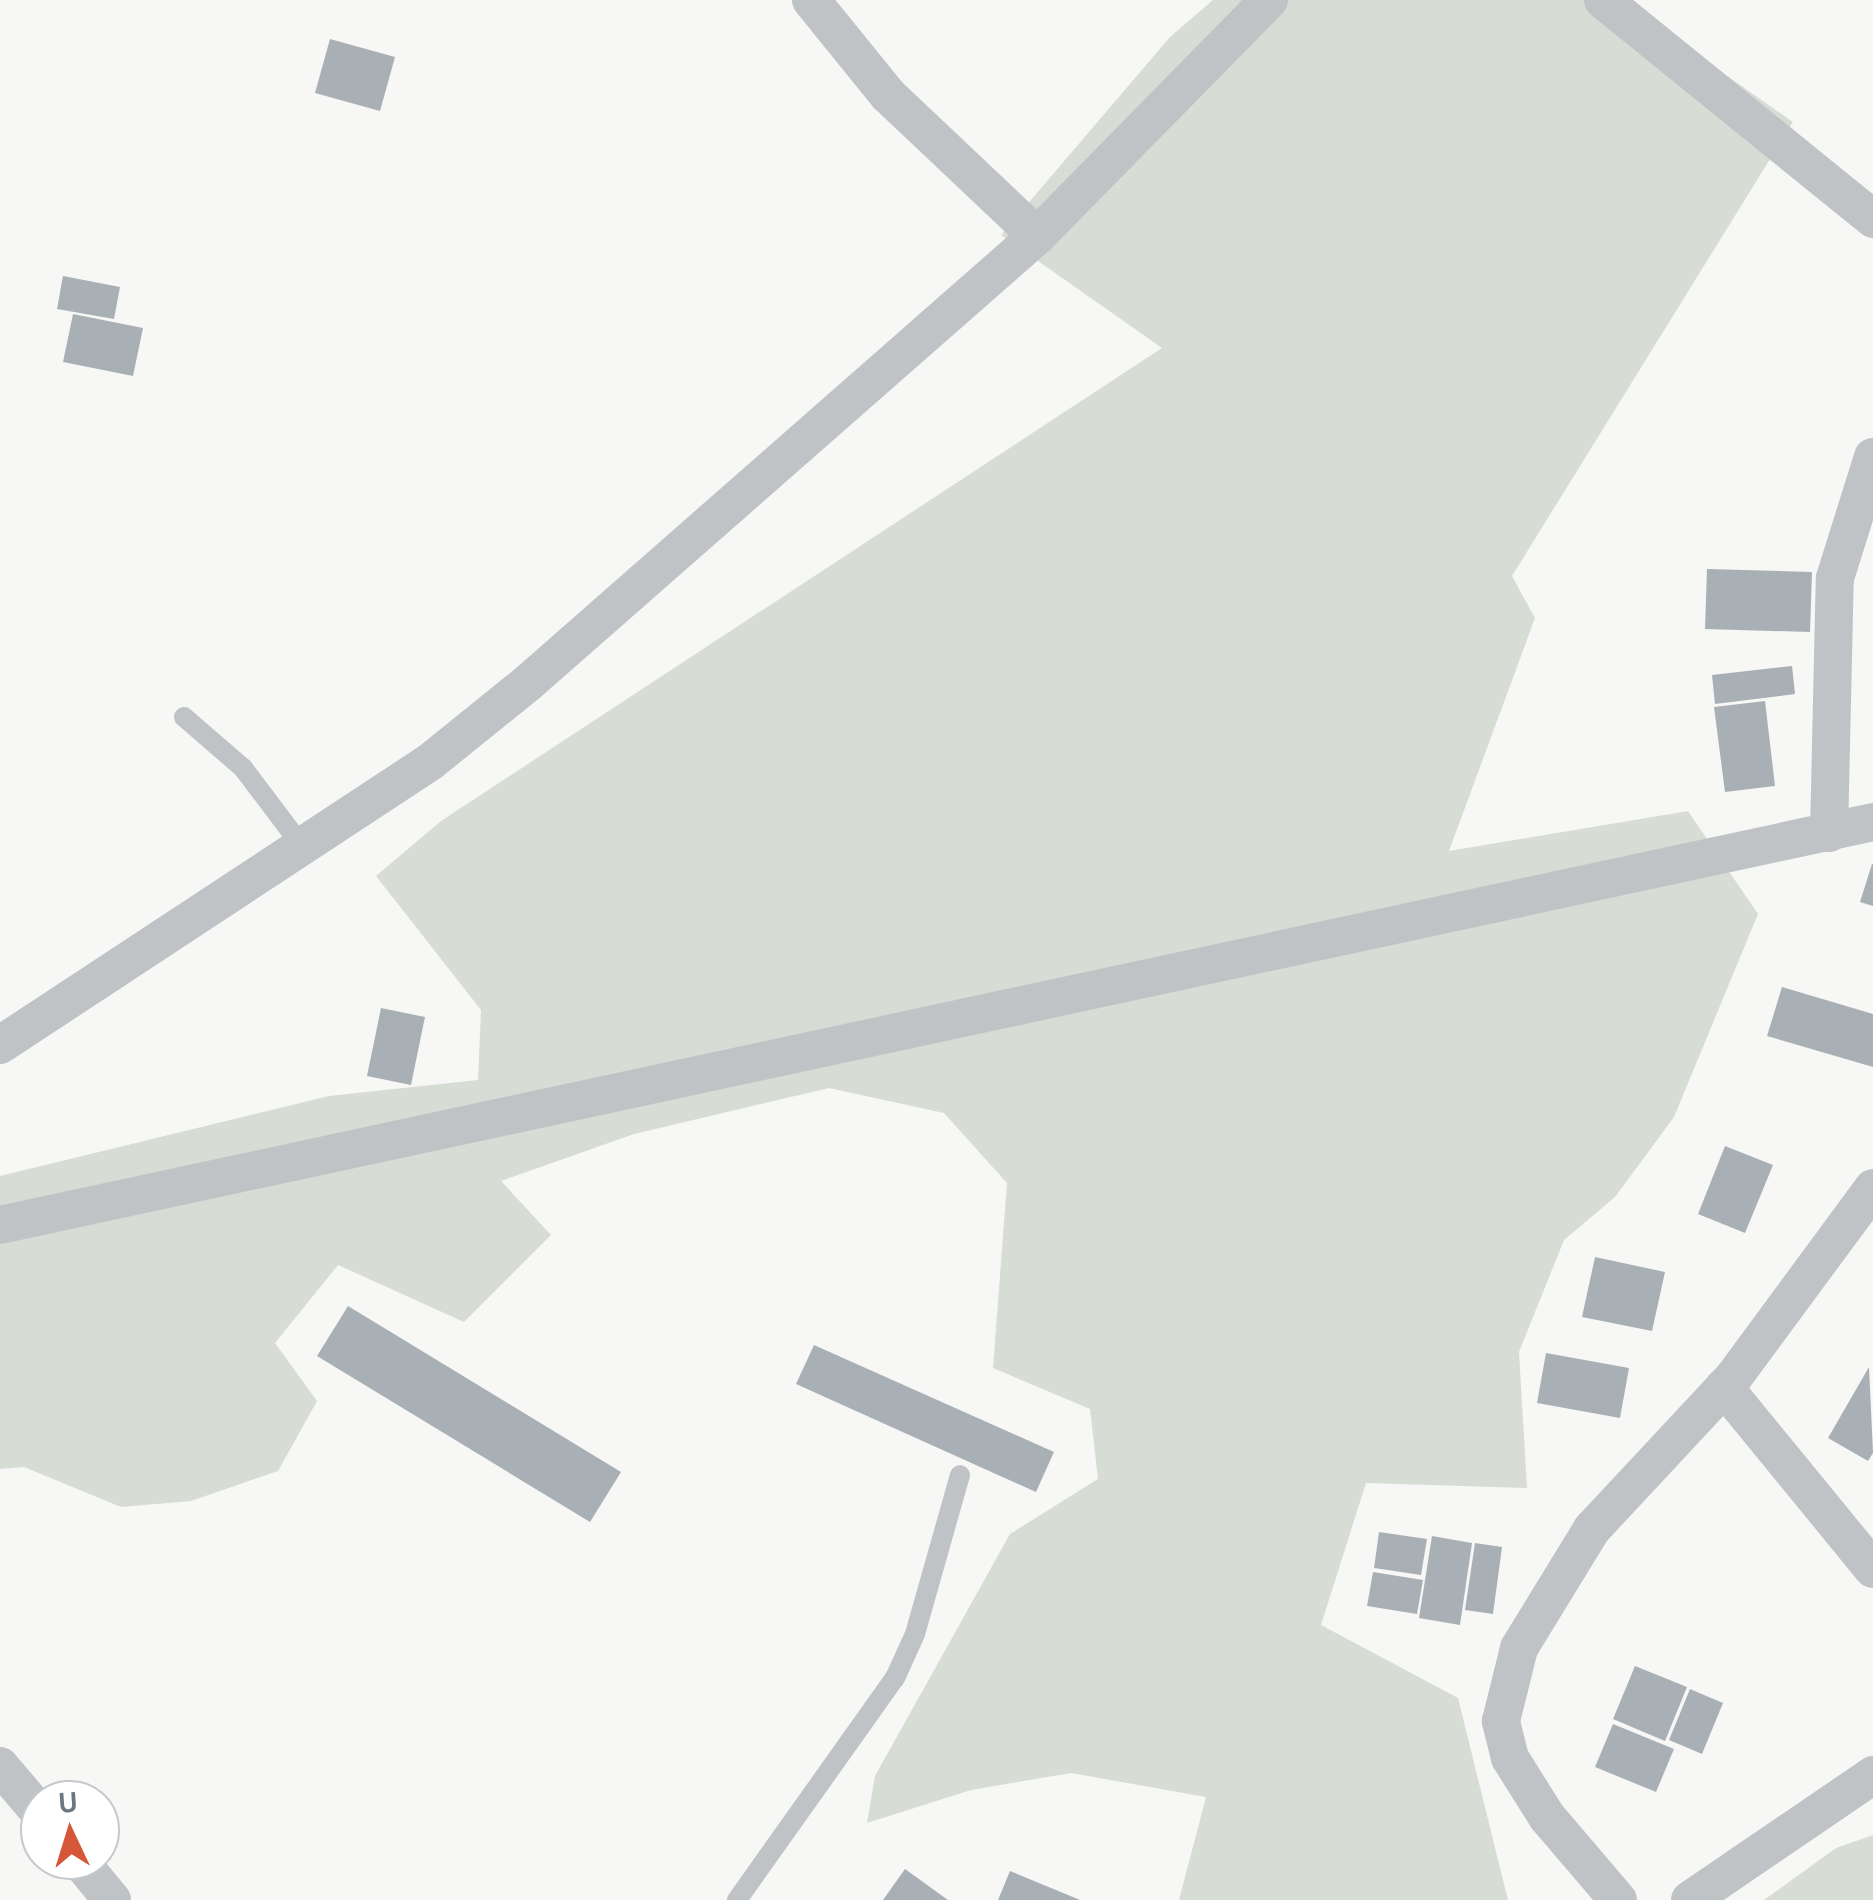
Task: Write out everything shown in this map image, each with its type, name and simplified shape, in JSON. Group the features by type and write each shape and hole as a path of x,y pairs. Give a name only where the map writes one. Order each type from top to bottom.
{"street":[{"path":"811,0 888,95 1037,236"},
{"path":"0,1044 430,762 529,682 1037,236 1269,0"},
{"path":"1603,0 1873,219"},
{"path":"1829,833 1836,578 1873,457"},
{"path":"0,1225 1873,822"},
{"path":"1618,1900 1524,1784 1501,1720 1519,1648 1592,1529 1724,1387 1873,1188"},
{"path":"1724,1387 1873,1569"},
{"path":"0,1766 20,1790"},
{"path":"1690,1900 1873,1775"},
{"path":"96,1880 112,1900"}],"lane":[{"path":"184,716 244,768 302,846"},
{"path":"737,1900 895,1678 915,1634 960,1475"}],"shaded area":[{"path":"1213,0 1619,0 1793,122 1512,576 1535,618 1449,851 1688,811 1758,914 1674,1117 1615,1197 1564,1240 1519,1352 1527,1488 1366,1483 1321,1625 1458,1698 1508,1900 1179,1900 1206,1797 1071,1773 971,1790 867,1823 875,1776 1010,1534 1098,1479 1090,1409 993,1368 1007,1183 944,1113 829,1088 634,1134 501,1181 551,1235 464,1322 338,1265 275,1343 317,1401 278,1471 191,1501 121,1507 24,1467 0,1469 0,1176 329,1096 478,1080 481,1010 376,876 441,821 1162,348 1001,235 1170,37"},
{"path":"1873,1835 1873,1900 1764,1900 1836,1848"}],"building":[{"path":"330,39 395,57 380,111 315,93"},
{"path":"63,276 120,287 114,319 57,309"},
{"path":"73,314 143,328 133,376 63,362"},
{"path":"1707,569 1812,572 1810,632 1705,629"},
{"path":"1792,666 1795,694 1715,704 1712,675"},
{"path":"1765,701 1775,786 1725,792 1714,707"},
{"path":"1873,864 1873,906 1860,902"},
{"path":"1782,987 1873,1014 1873,1067 1767,1036"},
{"path":"381,1008 425,1017 411,1085 367,1076"},
{"path":"1725,1146 1773,1165 1745,1233 1698,1214"},
{"path":"1595,1257 1665,1272 1652,1331 1582,1317"},
{"path":"348,1306 621,1472 590,1522 317,1356"},
{"path":"814,1345 1054,1452 1036,1492 796,1384"},
{"path":"1546,1353 1629,1368 1620,1418 1537,1403"},
{"path":"1869,1367 1873,1453 1868,1461 1828,1438"},
{"path":"1379,1532 1427,1539 1421,1575 1374,1568"},
{"path":"1432,1536 1472,1543 1460,1625 1419,1618"},
{"path":"1475,1543 1502,1547 1493,1614 1465,1610"},
{"path":"1373,1572 1423,1580 1417,1614 1367,1606"},
{"path":"1635,1666 1687,1687 1665,1741 1613,1719"},
{"path":"1690,1689 1723,1703 1702,1754 1669,1740"},
{"path":"1613,1724 1674,1749 1656,1792 1595,1767"},
{"path":"905,1869 948,1900 883,1900"},
{"path":"1010,1871 1080,1900 998,1900"}]}
